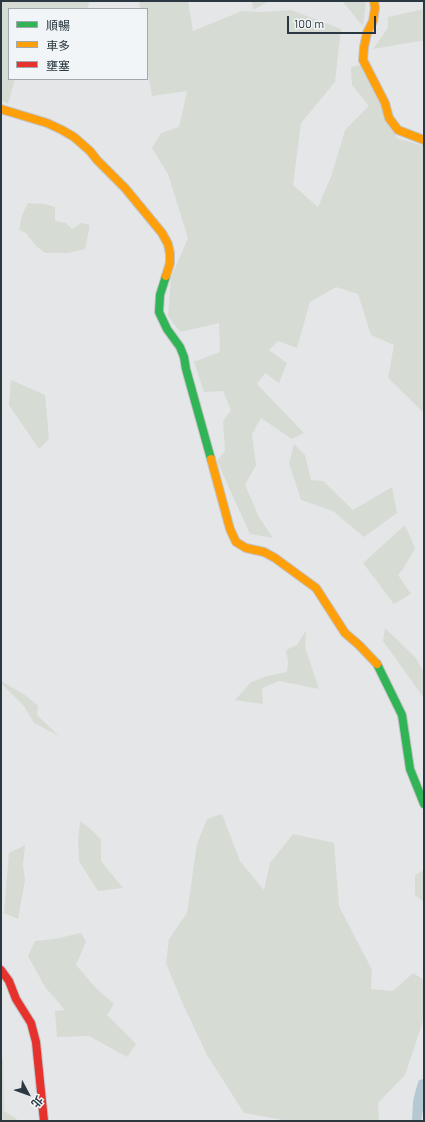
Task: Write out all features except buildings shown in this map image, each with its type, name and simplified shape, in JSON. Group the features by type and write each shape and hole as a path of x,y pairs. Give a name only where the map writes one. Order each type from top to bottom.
{"street":[{"path":"374,1 375,8 373,21 367,33 363,60 385,103 389,118 398,130 424,140"},
{"path":"1,109 47,123 74,137 90,151 125,188 162,233 168,244 170,263 160,295 159,312 167,329 180,346 184,356 186,369 230,529 236,542 246,548 264,552 275,558 316,588 345,633 376,662 402,715 410,769 424,804"},
{"path":"1,970 9,981 16,999 31,1023 36,1042 44,1121"}],"shaded area":[{"path":"1,1 90,1 87,8 8,8 8,80 15,80 8,104 1,100"},
{"path":"139,1 188,1 193,31 242,11 263,12 291,10 341,29 335,82 301,123 293,185 318,207 331,177 345,130 369,106 352,85 351,67 360,65 397,138 424,146 424,413 388,378 394,345 371,335 358,294 336,287 310,302 297,348 278,341 269,350 287,363 279,383 265,373 257,384 304,433 292,439 261,418 252,434 256,465 245,485 259,517 273,538 250,534 217,461 225,451 223,421 231,410 223,391 204,392 194,362 220,352 219,323 180,332 168,316 171,277 188,238 168,174 152,148 161,133 179,127 187,91 152,96 148,74 148,8 140,8"},
{"path":"252,1 270,1 253,10"},
{"path":"342,1 366,1 363,26"},
{"path":"424,9 424,41 373,49 388,28 388,17"},
{"path":"28,203 44,204 55,207 55,221 66,223 72,229 81,223 90,225 85,249 68,253 45,253 36,246 26,233 19,230 22,215"},
{"path":"11,380 45,395 49,439 39,449 9,405"},
{"path":"294,444 305,455 311,480 323,481 353,510 392,487 397,513 364,537 333,511 301,500 289,463"},
{"path":"405,525 415,548 398,575 411,594 394,604 363,563"},
{"path":"385,628 415,657 424,672 424,698 383,641"},
{"path":"306,630 305,647 319,689 279,681 262,688 263,704 235,700 251,682 267,676 287,672 288,662 286,650 297,645"},
{"path":"1,681 25,695 38,706 37,715 59,736 34,723 24,706 1,683"},
{"path":"222,814 240,861 264,890 270,863 293,834 334,843 339,906 372,970 371,989 393,991 413,973 424,980 424,1018 405,1075 378,1103 379,1121 289,1121 244,1113 207,1055 182,1002 166,963 169,939 187,913 197,844 207,819"},
{"path":"80,821 101,839 101,861 123,888 98,891 79,861 78,840"},
{"path":"25,845 23,865 25,880 18,919 4,913 9,853"},
{"path":"424,870 424,902 415,895 415,875"},
{"path":"81,933 86,942 76,965 96,988 114,1004 107,1015 136,1044 127,1057 89,1036 57,1037 55,1011 65,1010 45,987 28,956 35,941 55,939"},
{"path":"1,1058 3,1058 4,1111 17,1119 16,1121 1,1121"}],"water":[{"path":"424,1079 424,1104 421,1121 412,1121 413,1101 416,1089 419,1080"}],"traffic: fast":[{"path":"166,276 160,295 159,312 167,329 180,347 184,357 211,459"},
{"path":"377,664 402,715 410,769 424,804"}],"traffic: slow":[{"path":"374,1 375,8 373,21 367,33 363,60 385,103 389,118 398,130 424,140"},
{"path":"1,109 47,123 62,130 74,137 90,151 125,188 162,233 168,244 170,254 170,263 166,276"},
{"path":"211,459 230,529 236,542 246,548 264,552 275,558 316,588 345,633 377,664"}],"traffic: jam":[{"path":"1,970 9,981 16,999 31,1023 36,1042 44,1121"}]}
